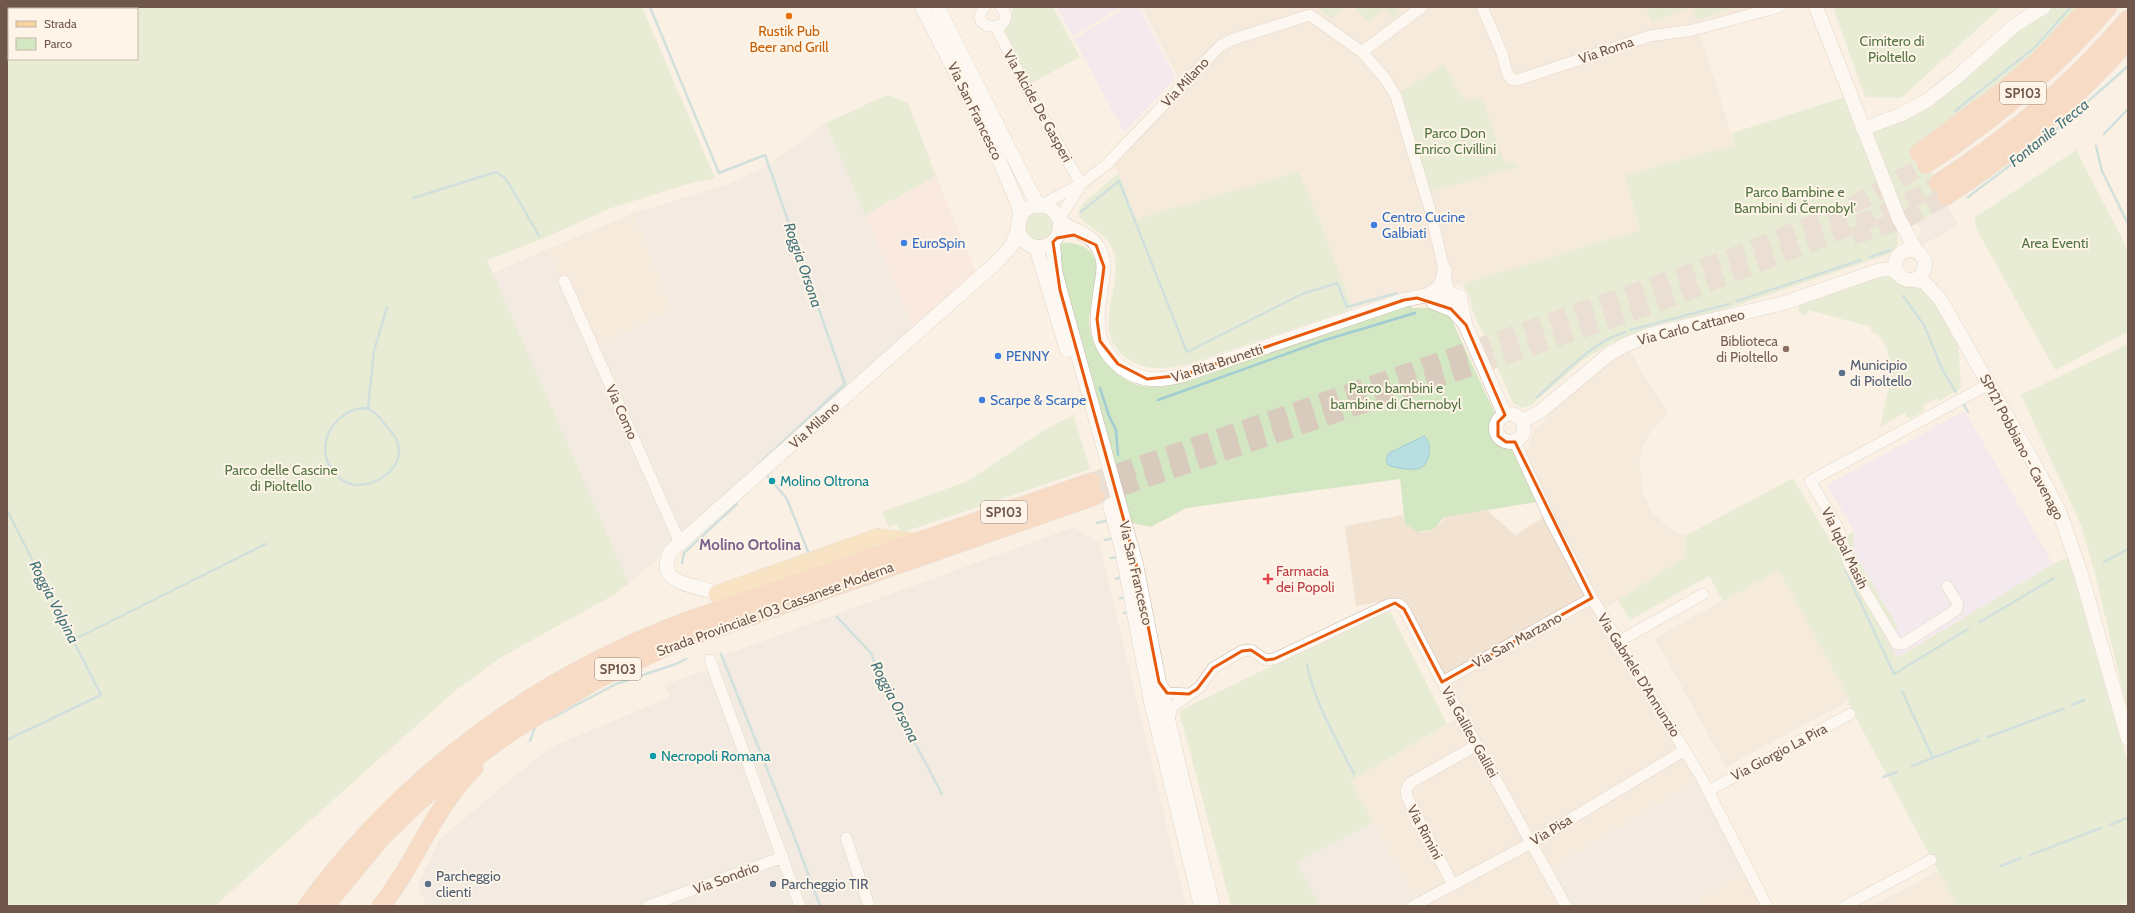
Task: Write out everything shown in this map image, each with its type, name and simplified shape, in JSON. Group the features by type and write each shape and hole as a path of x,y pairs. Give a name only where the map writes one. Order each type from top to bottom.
{"highway":[{"name":"SP103","path":"2089,7 2042,56 1923,158 1980,128 2029,88 2075,44 2108,7"},
{"name":"SP103","path":"2128,19 2085,66 2040,107 1942,190 1992,165 2041,127 2082,89 2128,42"},
{"name":"Strada Provinciale 103 Cassanese Moderna","path":"307,906 357,844 421,780 486,727 549,686 603,657 665,629 917,542 1093,489 975,537 680,641 612,672 547,709 484,750 414,806 367,854 325,906"},
{"name":"SP103","path":"381,906 397,884 452,794 476,766 506,742 565,706 660,658 879,571"}],"main road":[{"path":"717,594 878,537 917,542"}],"street":[{"name":"Via San Francesco","path":"922,7 988,135 1016,199 1020,222"},
{"name":"Via San Francesco","path":"938,7 1031,192 1040,206"},
{"name":"Via Alcide De Gasperi","path":"985,7 981,14 982,20 989,27 996,27 1029,93 1081,184"},
{"path":"996,27 1001,24 1004,19 1004,13 1001,7"},
{"path":"1422,7 1362,52 1384,77 1396,96 1429,206 1453,302 1466,325 1482,360 1504,415"},
{"name":"Via Roma","path":"1482,7 1502,53 1507,73 1512,80 1517,80 1650,36 1693,30 1779,7"},
{"name":"SP121 Pobbiano - Cavenago","path":"1816,7 1899,219 1917,252 1923,257 1940,299 2059,511 2080,571 2128,739"},
{"path":"1863,129 1896,116 1928,100 1956,78 2015,25 2044,7"},
{"name":"Via Milano","path":"1040,206 1081,184 1107,164 1220,46 1234,39 1310,15 1362,52"},
{"name":"Via Milano","path":"1059,220 1081,184"},
{"path":"1040,206 1051,209 1059,220 1087,235 1096,244 1079,235 1070,235 1055,240 1045,246 1033,246 1023,239 1020,222 1028,209 1040,206"},
{"name":"SP121 Pobbiano - Cavenago","path":"1899,219 1903,236 1896,267 1899,274 1906,279 1924,282 1940,299"},
{"path":"1055,240 1060,228 1059,220"},
{"name":"Via Milano","path":"675,548 998,261 1012,245 1020,222"},
{"name":"Via San Francesco","path":"1055,240 1055,270 1136,564 1159,682 1213,906"},
{"name":"Via Rita Brunetti","path":"1096,244 1101,254 1104,267 1097,322 1101,343 1108,355 1121,367 1134,375 1147,379 1160,380 1183,376 1381,308 1423,296 1453,302"},
{"name":"Via San Francesco","path":"1033,246 1118,535 1151,702 1202,906"},
{"name":"Via Milano","path":"998,261 1033,246"},
{"path":"1899,257 1906,251 1917,252"},
{"name":"Via Carlo Cattaneo","path":"1523,421 1541,411 1608,355 1625,345 1649,336 1784,303 1879,270 1899,257"},
{"path":"1914,280 1922,274 1925,264"},
{"path":"1423,296 1441,286 1445,269"},
{"name":"Via Carlo Cattaneo","path":"1879,270 1891,269 1899,274"},
{"name":"Via Como","path":"564,281 675,548"},
{"name":"Via Iqbal Masih","path":"1947,586 1958,604 1956,610 1903,644 1897,644 1850,566 1837,526 1810,481 1989,384"},
{"path":"1513,414 1523,421 1524,433 1515,442 1506,442 1498,436 1496,431 1498,422 1504,415 1513,414"},
{"name":"Via Gabriele D'Annunzio","path":"1515,442 1551,521 1592,598 1685,750 1768,906"},
{"path":"675,548 666,565 669,572 680,583 696,588 707,589 717,594"},
{"path":"1618,642 1703,594"},
{"name":"Via San Marzano","path":"1442,682 1592,598"},
{"name":"Via Galileo Galilei","path":"1189,694 1200,687 1213,668 1242,651 1251,650 1262,659 1270,660 1390,604 1399,604 1404,608 1442,682 1566,906"},
{"path":"710,660 800,906"},
{"path":"1159,682 1167,693 1189,694"},
{"path":"1169,720 1172,707 1189,694"},
{"name":"Via Giorgio La Pira","path":"1708,791 1850,714"},
{"name":"Via Rimini","path":"1453,885 1407,797 1406,790 1413,782 1477,746"},
{"name":"Via Pisa","path":"1413,906 1531,843 1685,750"},
{"path":"846,838 869,906"},
{"name":"Via Sondrio","path":"648,906 782,858"},
{"path":"1845,906 1931,860"}],"highlighted area":[{"path":"1074,235 1096,245 1104,267 1097,319 1100,341 1118,364 1147,379 1183,375 1404,300 1417,298 1451,309 1466,325 1505,415 1498,422 1498,436 1506,442 1515,442 1592,598 1442,682 1404,609 1395,603 1274,659 1266,660 1251,650 1242,651 1213,668 1197,689 1189,694 1167,693 1159,682 1136,564 1060,290 1053,242 1057,238"}],"shaded area":[{"path":"1056,7 1121,7 1073,36"},
{"path":"1126,7 1139,7 1176,78 1124,132 1074,39"},
{"path":"1142,7 1779,7 1698,29 1735,145 1625,175 1640,230 1465,283 1418,291 1353,309 1317,214 1298,172 1136,219 1119,173 1110,161 1182,86"},
{"path":"826,123 914,330 629,584 538,379 447,421 466,285 548,249 592,352 672,310 634,213 729,184 768,165"},
{"path":"936,176 975,269 975,275 914,330 865,215"},
{"path":"1947,206 1958,225 1921,246 1917,239 1922,232 1917,223"},
{"path":"634,213 672,310 591,352 548,249"},
{"path":"1627,347 1668,414 1652,429 1644,444 1639,460 1643,495 1653,513 1669,528 1685,536 1685,557 1604,609 1554,520 1525,454 1534,429 1548,418 1546,411"},
{"path":"1965,411 2053,564 1897,658 1885,636 1897,627 1853,551 1854,531 1827,485"},
{"path":"1487,510 1515,535 1549,514 1702,779 1547,872 1566,906 1413,906 1417,904 1350,782 1461,716 1399,598 1356,606 1345,526 1403,515 1405,524 1418,532 1423,532 1429,531 1442,522 1444,517"},
{"path":"1074,527 1099,543 1186,906 426,906 418,885 440,839 549,748 670,697 665,685 705,670 725,655"},
{"path":"1779,570 1850,700 1726,767 1655,638"},
{"path":"1702,779 1749,869 1698,896 1703,906 1566,906 1547,872"},
{"path":"1373,823 1417,904 1413,906 1320,906 1297,862"},
{"path":"1749,869 1767,906 1703,906 1698,897"},
{"path":"1938,871 1957,906 1873,906"}],"green space":[{"name":"Parco delle Cascine di Pioltello","path":"7,7 642,7 715,178 691,183 611,208 547,237 487,260 629,584 621,588 619,592 500,658 456,690 215,906 7,906"},
{"path":"1014,7 1053,7 1080,57 1030,84 1005,31"},
{"path":"1317,7 1344,7 1331,19"},
{"path":"1355,7 1395,7 1399,13 1392,18 1385,8 1368,22"},
{"path":"1646,7 1690,7 1652,22"},
{"path":"1693,7 1736,7 1698,20"},
{"name":"Cimitero di Pioltello","path":"1833,7 2004,7 1997,11 1901,98 1865,97"},
{"path":"2051,7 2081,7 2023,66 1915,146 1951,203 1909,227 1873,134 1874,131"},
{"name":"Parco Don Enrico Civillini","path":"1444,65 1464,100 1482,98 1505,164 1516,161 1518,167 1428,192 1399,93"},
{"path":"887,95 908,103 936,176 865,215 826,123"},
{"name":"Parco Bambine e Bambini di Černobyl’","path":"1845,97 1897,233 1898,244 1892,253 1723,310 1667,323 1611,343 1583,360 1530,406 1521,408 1513,403 1472,309 1469,294 1462,286 1465,285 1465,283 1640,230 1625,175 1735,145 1732,133"},
{"name":"Area Eventi","path":"2076,150 2128,250 2128,332 2055,370 1978,232 1974,218"},
{"path":"1298,172 1317,214 1353,309 1186,365 1164,368 1142,366 1128,359 1117,349 1111,338 1109,325 1116,270 1115,257 1110,244 1106,239 1080,218 1078,213 1082,204 1119,173 1136,219"},
{"path":"1039,211 1045,212 1053,220 1053,232 1045,240 1039,241 1033,240 1025,232 1024,226 1025,220 1033,212"},
{"name":"Parco bambini e bambine di Chernobyl","path":"1063,243 1084,247 1091,253 1095,261 1097,271 1089,322 1094,344 1100,355 1107,365 1126,380 1137,385 1148,387 1165,386 1191,380 1412,305 1412,308 1431,308 1448,312 1536,502 1444,517 1434,529 1418,532 1405,524 1400,479 1186,508 1151,527 1128,522 1061,285 1059,247"},
{"path":"1881,273 1906,281 1924,284 1958,341 1961,388 1939,401 1937,398 1923,406 1925,410 1909,419 1905,412 1880,427 1893,368 1889,366 1889,355 1886,346 1876,334 1871,331 1871,327 1808,310 1806,315 1801,314 1798,310 1799,304 1880,278"},
{"path":"2128,344 2128,713 2095,573 2081,525 2021,395"},
{"path":"1073,415 1090,469 901,533 897,524 889,527 882,512 968,481 1044,430"},
{"path":"1793,478 1833,545 1854,531 1853,551 1898,627 1885,636 1897,658 2053,564 2070,557 2128,764 2128,902 2117,906 1957,906 1848,703 1850,700 1779,570 1723,601 1709,576 1630,620 1618,600 1685,557 1685,536"},
{"path":"1389,609 1447,724 1351,781 1373,823 1297,862 1320,906 1231,906 1179,711"}],"water":[{"path":"1424,436 1427,439 1429,447 1429,456 1422,467 1410,469 1388,465 1386,459 1389,453"}],"waterway":[{"name":"Roggia Orsona","path":"650,7 719,173 765,155 845,384 760,463 762,466"},
{"path":"1955,111 2034,48 2071,7"},
{"name":"Fontanile Trecca","path":"1968,197 2049,136 2128,66"},
{"path":"2104,134 2128,109"},
{"path":"2096,146 2102,171 2128,224"},
{"path":"413,198 496,172 505,178 539,236"},
{"path":"1081,212 1119,181 1187,352 1302,294 1337,283 1347,307 1397,293"},
{"path":"1870,257 1890,250"},
{"path":"1737,301 1861,260"},
{"path":"1903,296 1924,325 1943,371 1956,392"},
{"path":"1630,330 1729,304"},
{"path":"368,408 374,351 387,307"},
{"path":"1158,400 1322,341 1415,313"},
{"path":"1537,397 1589,351 1612,337 1625,332"},
{"path":"1100,388 1109,416 1116,430 1118,455"},
{"path":"1964,405 1968,412"},
{"path":"361,408 371,410 379,416 394,435 399,451 393,468 386,475 368,484 358,485 341,479 332,469 327,459 325,448 327,437 332,427 339,419 349,412 361,408"},
{"name":"Roggia Orsona","path":"766,474 787,499 809,554"},
{"path":"682,563 684,553 737,504"},
{"name":"Roggia Volpina","path":"7,510 101,695 7,740"},
{"path":"1097,523 1109,520"},
{"path":"1105,540 1114,538"},
{"path":"73,640 266,544"},
{"path":"2104,562 2128,549"},
{"path":"1111,558 1118,557"},
{"path":"1845,569 1894,674 1968,629"},
{"path":"1116,579 1123,577"},
{"path":"1980,622 2054,578"},
{"path":"1120,598 1126,597"},
{"path":"1124,613 1129,613"},
{"name":"Roggia Orsona","path":"837,617 871,653 880,677 942,794"},
{"path":"721,654 794,836 820,906"},
{"path":"548,720 616,684 676,664 686,659"},
{"path":"1307,665 1315,693 1321,707 1354,774"},
{"path":"1902,691 1933,758"},
{"path":"2072,705 2084,700"},
{"path":"1988,737 2063,709"},
{"path":"530,741 535,727"},
{"path":"1912,766 1979,740"},
{"path":"1883,777 1897,772"},
{"path":"2110,825 2127,818"},
{"path":"2030,855 2101,828"},
{"path":"2001,866 2021,858"}],"tunnel":[{"path":"1091,482 1449,358 1733,257 1841,212 1926,164"},
{"path":"1095,496 1661,302 1873,218 1924,193 1938,183"},
{"path":"1853,236 1906,219 1946,196"}],"place":[{"name":"Rustik Pub Beer and Grill","path":"789,16"},
{"name":"Centro Cucine Galbiati","path":"1374,225"},
{"name":"EuroSpin","path":"904,243"},
{"name":"Biblioteca di Pioltello","path":"1786,349"},
{"name":"PENNY","path":"998,356"},
{"name":"Municipio di Pioltello","path":"1842,373"},
{"name":"Scarpe & Scarpe","path":"982,400"},
{"name":"Molino Oltrona","path":"772,481"},
{"name":"Farmacia dei Popoli","path":"1268,579"},
{"name":"Necropoli Romana","path":"653,756"},
{"name":"Parcheggio clienti","path":"428,884"},
{"name":"Parcheggio TIR","path":"773,884"}],"district":[{"name":"Molino Ortolina","path":"750,545"}]}
